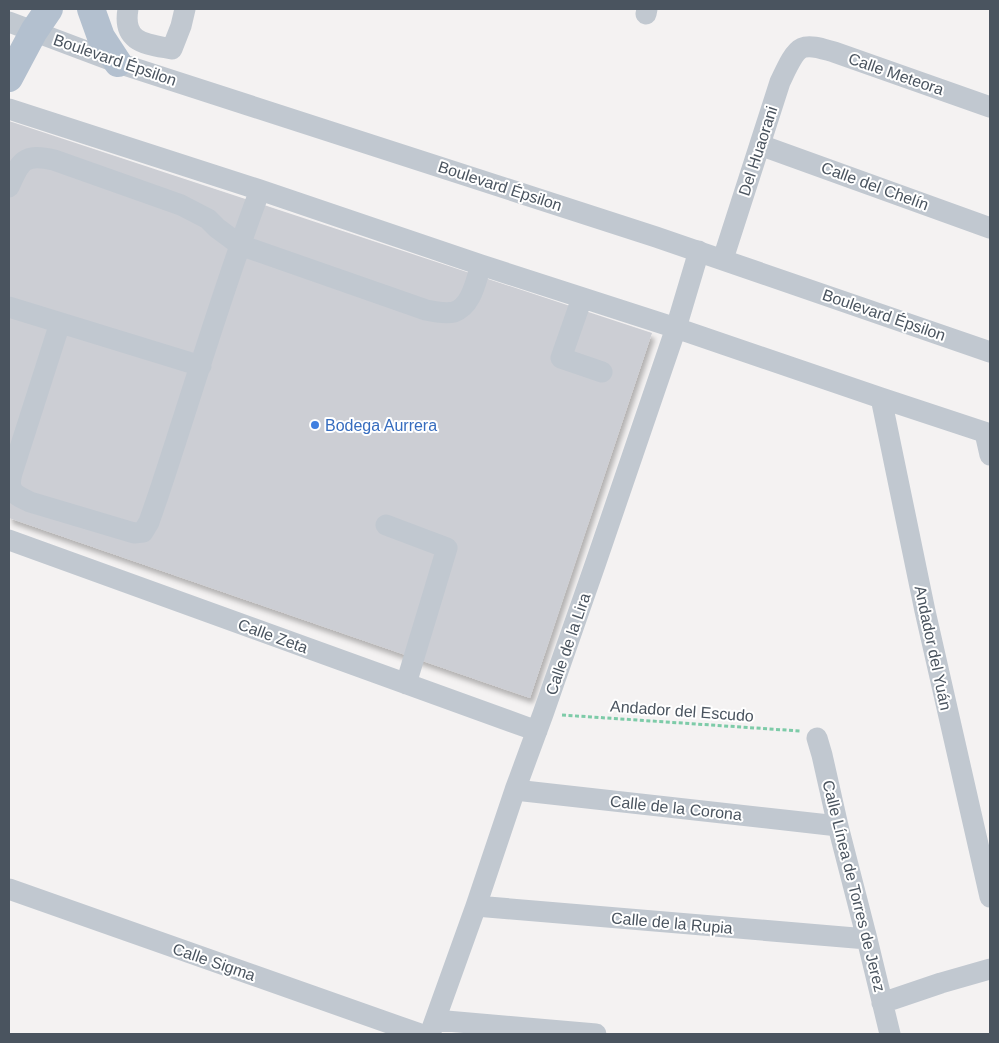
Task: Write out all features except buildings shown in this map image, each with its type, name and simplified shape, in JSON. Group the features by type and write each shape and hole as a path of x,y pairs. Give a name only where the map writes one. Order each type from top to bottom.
{"main road":[{"path":"9,78 21,27 49,9"},
{"path":"91,9 101,37 118,63"}],"street":[{"path":"128,9 128,29 137,40 172,49"},
{"path":"164,78 185,9"},
{"name":"Boulevard Épsilon","path":"21,27 118,63 723,259 990,352"},
{"name":"Calle Meteora","path":"802,48 820,48 834,52 990,107"},
{"name":"Del Huaorani","path":"723,259 780,82 794,55 802,48"},
{"path":"9,110 260,190 988,433 990,455"},
{"name":"Calle del Chelín","path":"760,145 990,228"},
{"path":"9,187 17,168 23,162 31,158 41,157 54,160 181,205 208,219 240,245 426,310 440,313 454,312 469,299 481,265"},
{"path":"60,323 10,479 11,490 30,502 134,533 143,532 149,522 240,245 260,190"},
{"name":"Calle de la Lira","path":"429,1030 476,906 596,562 676,328 699,252"},
{"path":"582,298 560,358 602,372"},
{"path":"9,307 201,366"},
{"name":"Andador del Yuán","path":"881,398 927,620 990,896"},
{"path":"386,525 448,548 406,684"},
{"name":"Calle Zeta","path":"9,540 406,684 540,722"},
{"name":"Calle Línea de Torres de Jerez","path":"816,738 822,755 890,1034"},
{"name":"Calle de la Corona","path":"515,790 838,826"},
{"name":"Calle Sigma","path":"9,889 429,1030 596,1034"},
{"name":"Calle de la Rupia","path":"476,906 868,939"},
{"path":"882,1003 990,969"}],"path":[{"name":"Andador del Escudo","path":"540,722 796,731 812,734 816,738"}],"place":[{"name":"Bodega Aurrera","path":"315,425"}]}
